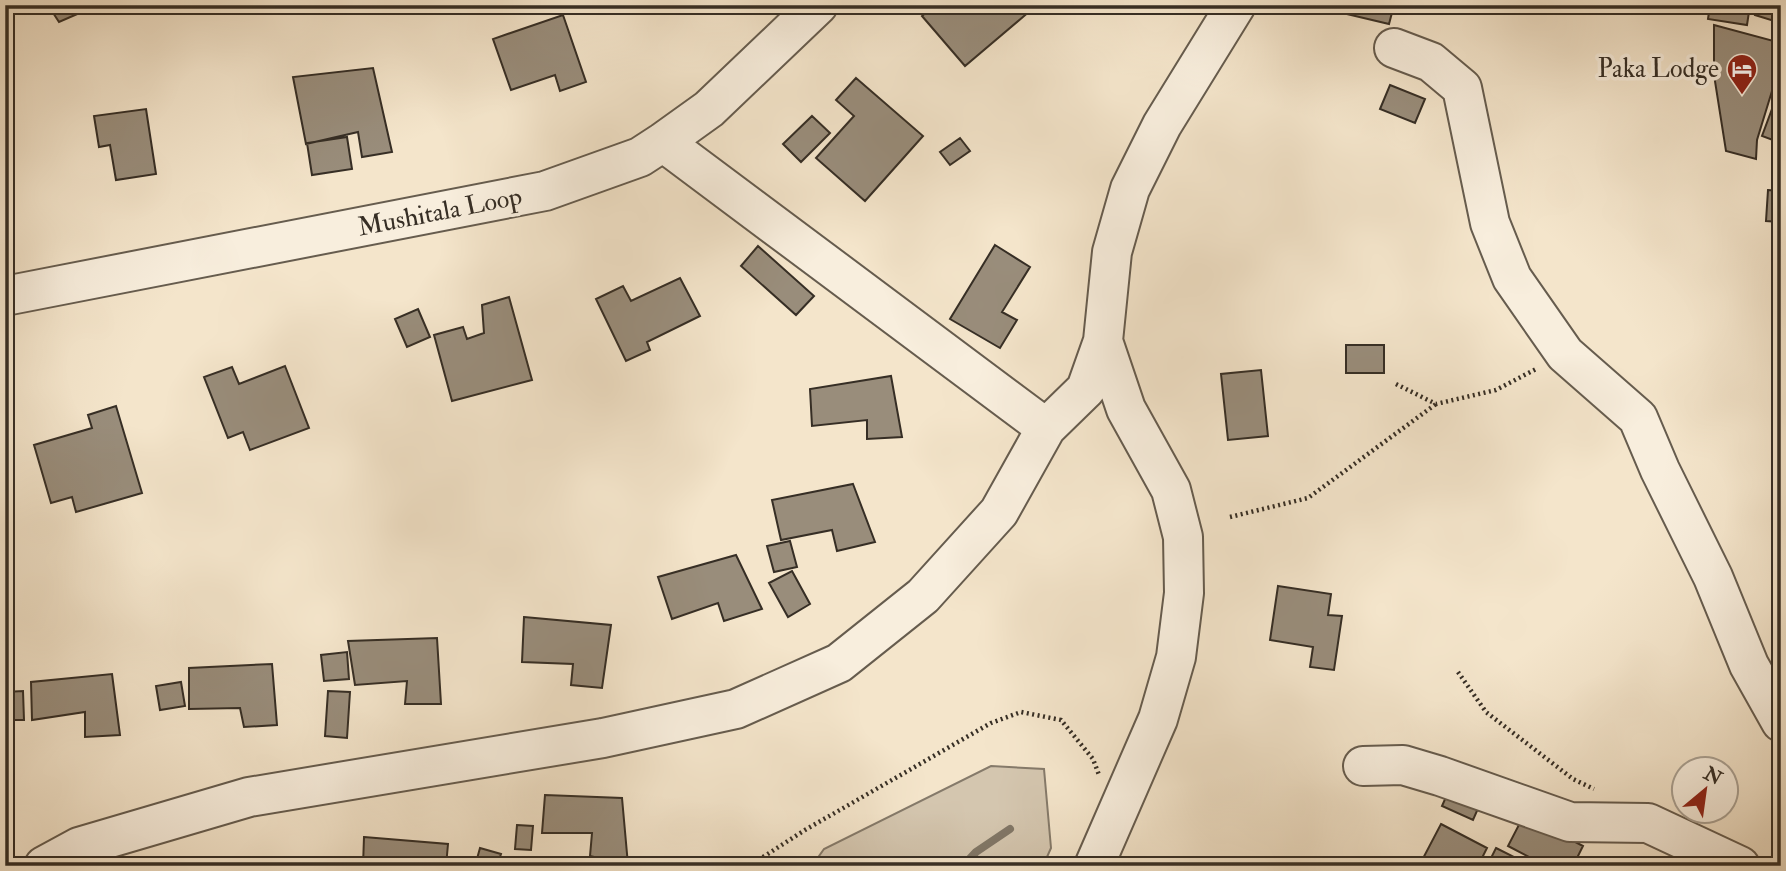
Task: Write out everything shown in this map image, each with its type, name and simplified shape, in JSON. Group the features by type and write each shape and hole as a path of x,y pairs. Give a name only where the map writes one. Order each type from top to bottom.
{"street":[{"name":"Mushitala Loop","path":"5,296 545,191 640,157 709,108 818,5"},
{"path":"44,866 79,847 249,797 603,738 736,709 839,663 923,596 999,512 1046,428 1086,389 1103,341 1112,252 1130,190 1162,125 1236,5"},
{"path":"1394,48 1431,62 1462,88 1490,223 1512,278 1565,354 1637,418 1713,577 1749,665 1781,722"},
{"path":"663,142 1046,428"},
{"path":"1094,866 1157,719 1176,657 1184,593 1183,537 1171,490 1126,409 1103,341"},
{"path":"1363,766 1403,765 1570,822 1648,823 1740,866"}],"path":[{"path":"1230,517 1308,498 1436,404 1496,390 1565,354"},
{"path":"1396,384 1436,404"},
{"path":"1458,672 1486,712 1573,779 1598,791"},
{"path":"749,866 805,830 991,723 1021,712 1061,720 1093,759 1101,783"}],"shaded area":[{"path":"991,766 1044,769 1051,848 1043,866 812,866 824,849"}],"building":[{"path":"48,5 98,5 59,22"},
{"path":"654,5 677,5 657,13"},
{"path":"935,5 948,5 951,8 954,5 1025,5 1030,11 965,66 922,16"},
{"path":"1335,5 1394,5 1389,24 1334,11"},
{"path":"1710,5 1750,5 1747,25 1708,19"},
{"path":"1758,5 1781,5 1781,23 1755,15"},
{"path":"563,15 586,82 560,91 555,75 511,90 493,39"},
{"path":"1714,25 1781,43 1781,80 1776,78 1757,140 1756,159 1726,151 1714,75"},
{"path":"373,68 392,152 362,157 358,132 306,144 293,77"},
{"path":"856,78 923,136 865,201 816,158 854,116 836,100"},
{"path":"1390,85 1425,99 1415,123 1380,109"},
{"path":"1775,101 1781,103 1781,143 1762,136"},
{"path":"146,109 156,174 116,180 110,145 99,147 94,116"},
{"path":"812,116 830,133 801,162 783,144"},
{"path":"347,137 352,169 312,175 307,143"},
{"path":"960,138 970,151 950,165 940,152"},
{"path":"1768,190 1781,191 1781,222 1766,221"},
{"path":"995,245 1030,267 1002,312 1017,320 1000,348 950,319"},
{"path":"758,246 814,296 796,315 741,266"},
{"path":"680,278 700,316 647,342 650,350 626,361 596,299 623,286 631,301"},
{"path":"509,297 532,380 452,401 434,335 463,327 467,339 484,333 482,305"},
{"path":"418,309 430,337 407,347 395,319"},
{"path":"1346,345 1384,345 1384,373 1346,373"},
{"path":"285,366 309,428 250,450 243,432 228,438 204,377 232,367 239,384"},
{"path":"1261,370 1268,436 1228,440 1221,374"},
{"path":"891,376 902,437 867,439 867,420 812,426 810,389"},
{"path":"116,406 142,493 76,512 72,497 51,503 34,445 92,428 88,415"},
{"path":"853,484 875,542 837,551 832,530 781,540 772,500"},
{"path":"790,541 797,567 774,572 767,546"},
{"path":"736,555 762,609 724,621 718,603 672,619 658,577"},
{"path":"792,571 810,604 788,617 769,583"},
{"path":"1278,586 1331,594 1328,615 1342,616 1334,670 1310,667 1313,647 1270,640"},
{"path":"524,617 611,625 602,688 571,685 573,664 522,662"},
{"path":"437,638 441,704 405,704 407,681 355,685 348,641"},
{"path":"347,652 349,679 324,681 321,655"},
{"path":"272,664 277,725 244,727 240,708 189,709 189,668"},
{"path":"112,674 120,735 85,737 85,712 32,720 31,682"},
{"path":"181,682 185,706 160,710 156,686"},
{"path":"23,691 24,720 5,720 5,692"},
{"path":"328,691 350,692 347,738 325,736"},
{"path":"1449,790 1480,804 1473,820 1442,806"},
{"path":"545,795 622,798 628,865 590,856 592,833 542,833"},
{"path":"1524,815 1583,846 1573,866 1546,866 1508,846"},
{"path":"1441,824 1487,848 1478,866 1419,866"},
{"path":"517,825 533,826 531,850 515,849"},
{"path":"364,837 448,844 446,866 363,866"},
{"path":"480,848 501,854 497,866 475,866"},
{"path":"1496,848 1532,866 1487,866"}],"waterway":[{"path":"963,866 976,852 1010,829"}],"place":[{"name":"Paka Lodge","path":"1742,96"}]}
